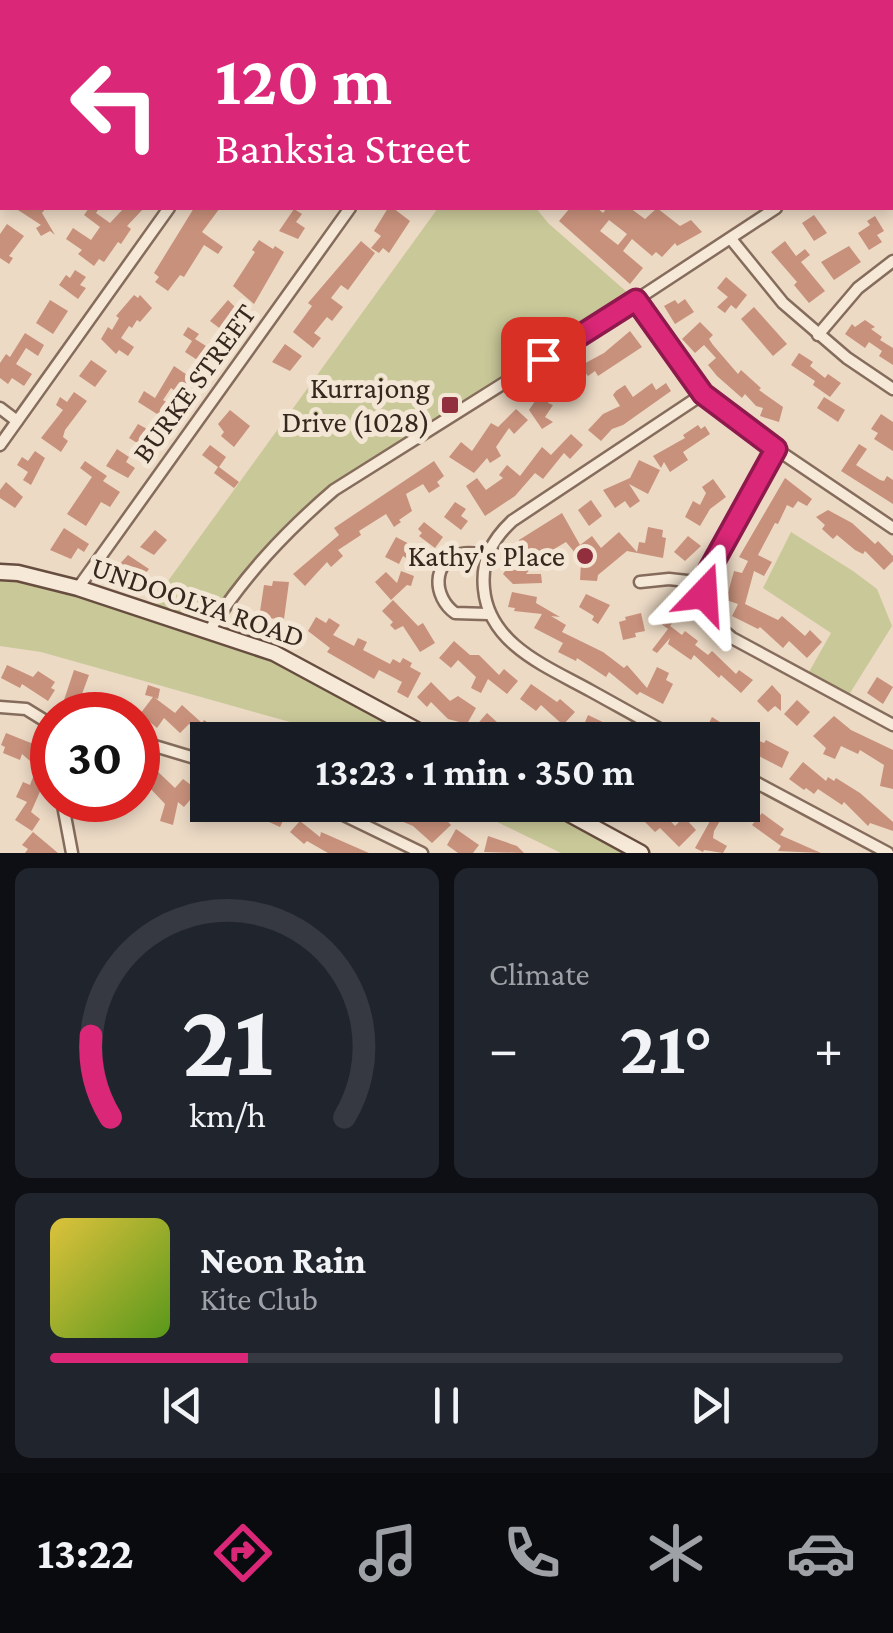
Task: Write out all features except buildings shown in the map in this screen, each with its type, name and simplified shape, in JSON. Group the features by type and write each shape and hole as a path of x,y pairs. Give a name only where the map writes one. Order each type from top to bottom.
{"main road":[{"name":"UNDOOLYA ROAD","path":"0,575 78,588 209,631 288,660 402,722"},
{"path":"585,822 641,853"}],"street":[{"path":"0,445 168,210"},
{"name":"BURKE STREET","path":"78,588 349,210"},
{"path":"209,631 246,575 334,490 773,210"},
{"path":"731,239 783,304 893,390"},
{"path":"818,335 858,288 893,261"},
{"path":"636,300 703,394 893,528"},
{"path":"648,722 520,650 488,614 483,576 486,555 494,539 512,521 703,394"},
{"path":"0,408 17,421"},
{"path":"776,449 705,582 708,611 732,638 893,725"},
{"path":"486,555 457,555 448,561 438,578 440,599 455,613 488,614"},
{"path":"640,582 705,582"},
{"path":"0,707 30,711"},
{"path":"160,748 190,757"},
{"path":"760,785 888,853"},
{"path":"66,822 72,853"},
{"path":"358,822 422,853"}],"green space":[{"path":"437,210 538,210 636,300 418,437 301,518 209,630 247,643 400,722 290,722 41,652 0,646 0,578 13,577 147,610"},
{"path":"791,532 877,589 892,626 845,701 805,679 831,633 763,588"},
{"path":"497,822 584,822 641,853 561,853"}],"place":[{"name":"Kurrajong Drive (1028)","path":"450,405"},
{"name":"Kathy's Place","path":"585,556"}],"route":[{"path":"543,359 636,300 703,394 776,449 707,574 704,594"}]}
